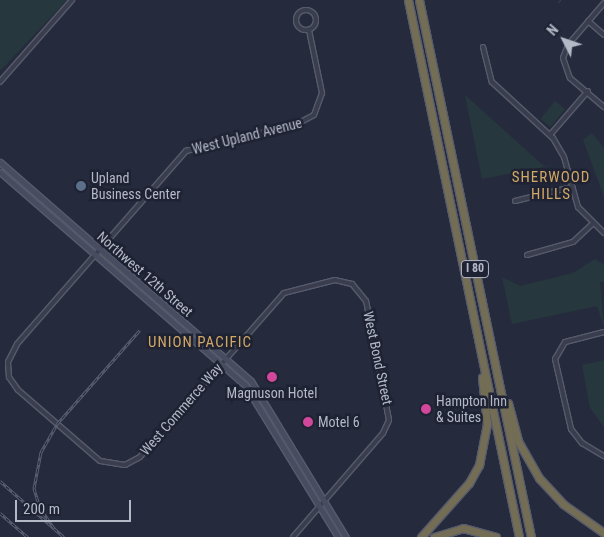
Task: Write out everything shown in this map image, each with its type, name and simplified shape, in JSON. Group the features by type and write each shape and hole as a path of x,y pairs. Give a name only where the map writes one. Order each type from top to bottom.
{"highway":[{"name":"I 80","path":"408,0 519,537"},
{"name":"I 80","path":"419,0 531,537"},
{"path":"486,321 516,432 528,461 557,498 604,533"},
{"path":"421,537 469,484 485,444 487,415 475,325"},
{"path":"434,537 463,528 496,537"}],"main road":[{"name":"Northwest 12th Street","path":"0,162 254,385 346,537"},
{"name":"Northwest 12th Street","path":"0,172 221,364 254,396 338,537"}],"street":[{"path":"0,82 72,0"},
{"path":"604,3 568,45 563,64 570,78 588,91 604,107"},
{"name":"West Upland Avenue","path":"104,463 16,387 8,362 14,347 99,248 191,148 295,125 314,115 322,93 309,30 316,16 302,10 297,14 297,25 309,30"},
{"path":"588,22 604,35"},
{"path":"483,47 494,86 550,135 561,150 578,208 592,224 604,233"},
{"path":"550,135 588,91"},
{"path":"515,201 572,187"},
{"path":"527,255 573,242 592,224"},
{"name":"West Commerce Way","path":"104,463 125,465 140,457 284,293 328,281 348,282"},
{"name":"West Bond Street","path":"293,537 383,433 390,416 366,301 348,282"},
{"path":"604,332 570,340 558,349 555,364 568,422 582,443 604,456"}],"shaded area":[{"path":"0,0 67,0 1,70 0,69"},
{"path":"465,95 544,166 560,164 482,179"},
{"path":"555,101 565,109 551,127 541,119"},
{"path":"592,133 604,148 604,197 583,140"},
{"path":"5,172 65,221 65,222"},
{"path":"595,259 604,265 604,282 600,282 604,327 597,306 512,324 502,277 520,286 573,273"},
{"path":"140,290 150,295 193,333 181,326"},
{"path":"604,360 604,427 590,408 582,365"},
{"path":"262,407 268,412 298,461 290,454"}],"railway":[{"path":"54,528 40,508 34,488 41,452 57,424 140,330"},
{"path":"0,481 64,537"},
{"path":"0,513 28,537"}],"place":[{"name":"Upland Business Center","path":"81,186"},
{"name":"Magnuson Hotel","path":"272,377"},
{"name":"Hampton Inn & Suites","path":"426,409"},
{"name":"Motel 6","path":"308,422"}],"district":[{"name":"SHERWOOD HILLS","path":"551,186"},
{"name":"UNION PACIFIC","path":"200,343"}]}
